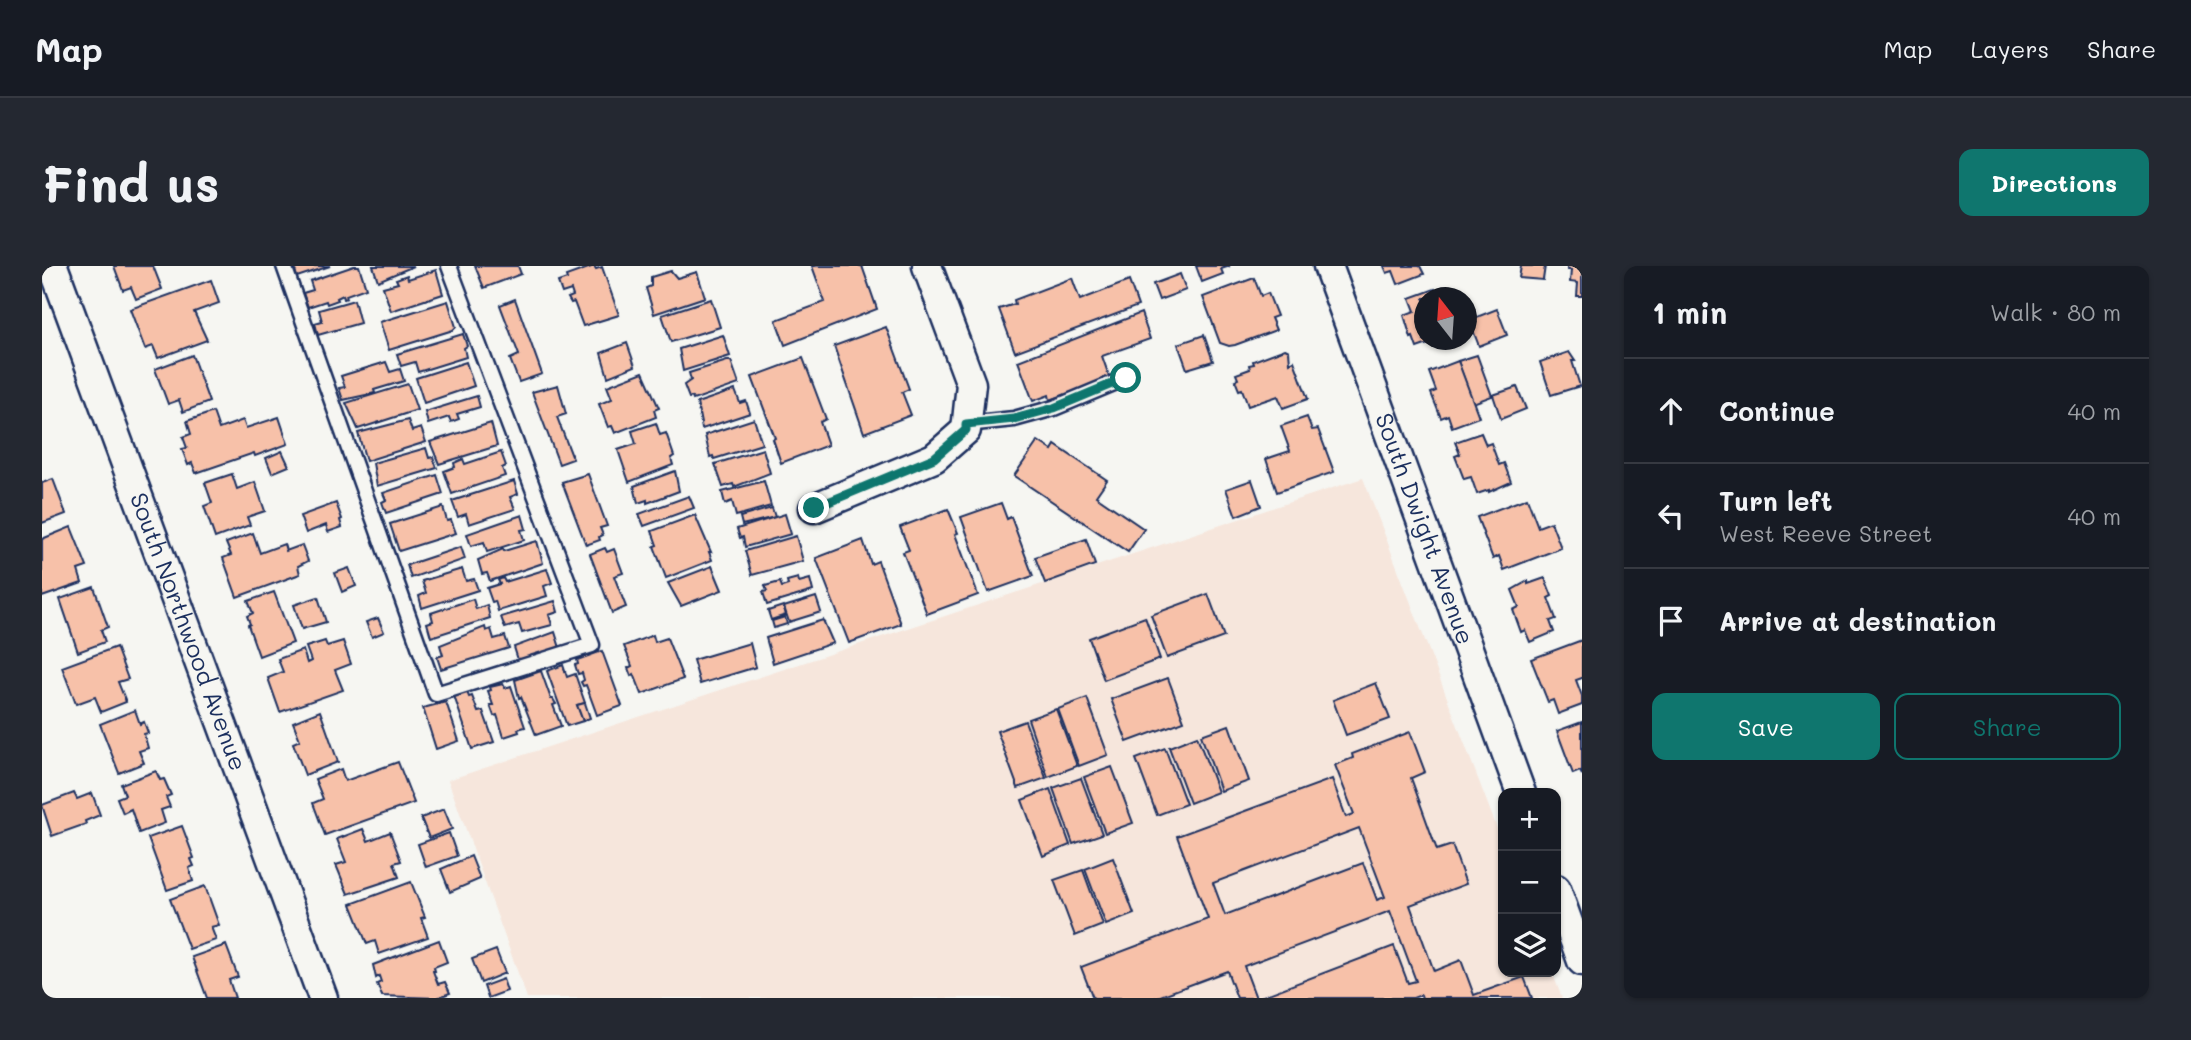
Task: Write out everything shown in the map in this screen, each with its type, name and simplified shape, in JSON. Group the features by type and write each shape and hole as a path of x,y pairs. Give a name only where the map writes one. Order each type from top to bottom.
{"street":[{"name":"South Northwood Avenue","path":"53,266 323,998"},
{"path":"814,508 934,458 966,427 971,384 927,266"},
{"name":"South Dwight Avenue","path":"1328,266 1519,788"},
{"path":"1561,903 1582,961"}],"lane":[{"path":"284,266 436,694 592,645 449,266"},
{"path":"966,427 1014,419 1054,408 1126,378"}],"shaded area":[{"path":"1363,478 1498,831 1498,977 1554,977 1562,998 527,998 448,780"}],"building":[{"path":"114,266 153,266 162,289 136,299 131,287 123,290"},
{"path":"294,266 330,266 297,277"},
{"path":"359,266 366,288 346,295 347,298 344,299 343,295 327,304 326,301 308,307 303,293 313,290 310,281"},
{"path":"373,266 414,266 378,281"},
{"path":"475,266 518,266 521,274 484,288"},
{"path":"594,266 596,269 602,267 619,315 583,326 574,302 571,303 568,298 573,296 571,290 562,293 558,282 567,279 566,276"},
{"path":"812,266 862,266 877,309 785,345 776,320 825,302"},
{"path":"1196,266 1230,266 1221,269 1223,274 1202,282"},
{"path":"1384,266 1420,266 1424,274 1398,284 1393,271 1387,273"},
{"path":"1521,266 1545,266 1543,280 1519,278"},
{"path":"1567,266 1582,266 1582,296 1577,296 1578,283 1570,282 1571,270 1567,270"},
{"path":"436,270 443,294 391,311 383,287 398,283 396,279 407,275 408,279"},
{"path":"671,271 677,278 697,272 705,297 654,314 646,288 651,286 651,277"},
{"path":"1180,274 1186,290 1159,300 1153,284"},
{"path":"1072,278 1080,300 1129,281 1138,306 1015,352 999,309 1015,304 1014,300"},
{"path":"1254,278 1261,296 1268,293 1277,316 1271,318 1276,330 1235,345 1220,343 1203,297"},
{"path":"211,280 219,303 194,312 207,340 158,358 153,346 145,349 130,309"},
{"path":"515,299 542,374 519,382 510,359 519,355 500,305"},
{"path":"711,299 720,327 671,342 662,315"},
{"path":"354,300 360,323 318,335 315,323 322,321 319,310"},
{"path":"448,301 456,327 453,330 389,350 380,322"},
{"path":"1497,309 1507,335 1479,346 1477,317"},
{"path":"1414,311 1414,340 1411,338 1404,315"},
{"path":"1141,313 1150,339 1102,356 1110,379 1050,400 1049,395 1033,401 1018,361"},
{"path":"886,327 909,389 902,392 911,415 864,433 834,346"},
{"path":"463,334 467,346 464,348 466,357 418,372 415,362 401,366 397,354"},
{"path":"723,335 730,356 683,371 679,349"},
{"path":"1204,335 1213,361 1187,369 1178,344"},
{"path":"627,343 635,366 608,377 601,353"},
{"path":"1285,349 1289,351 1290,363 1294,361 1308,399 1283,408 1278,396 1248,406 1242,389 1239,390 1235,380 1238,379 1236,374 1250,369 1249,365 1254,364 1253,361"},
{"path":"1569,352 1575,361 1572,361 1580,386 1551,395 1540,362"},
{"path":"192,355 209,402 183,412 179,400 168,404 155,369"},
{"path":"1477,355 1492,396 1473,403 1458,361"},
{"path":"803,358 826,419 820,422 828,445 781,463 773,439 775,438 752,377"},
{"path":"731,361 739,384 693,400 692,397 689,398 684,385 691,380 689,373"},
{"path":"1458,361 1479,417 1452,427 1448,415 1441,418 1431,393 1436,391 1429,372"},
{"path":"386,362 390,372 400,369 404,381 374,390 375,393 343,400 339,388 345,387 341,376"},
{"path":"466,362 474,386 424,403 416,378"},
{"path":"643,372 659,408 654,410 656,417 615,433 612,426 608,427 599,404 612,399 607,386"},
{"path":"408,384 417,410 358,429 346,403"},
{"path":"558,385 566,414 557,417 573,459 559,464 532,392"},
{"path":"1517,387 1526,409 1501,419 1493,395"},
{"path":"735,390 740,403 746,401 750,413 702,429 697,403"},
{"path":"477,396 480,407 457,414 459,419 451,422 449,417 428,424 425,412"},
{"path":"213,412 219,429 243,420 246,428 279,417 288,444 196,473 192,463 188,465 182,449 187,448 183,437 191,434 187,421"},
{"path":"1307,417 1312,430 1318,429 1334,472 1277,492 1266,459 1290,451 1281,426"},
{"path":"754,419 762,444 714,459 713,456 710,457 705,435"},
{"path":"408,420 412,431 421,428 426,442 366,461 358,433"},
{"path":"491,423 497,446 439,464 430,442"},
{"path":"656,423 660,435 666,433 674,456 671,458 673,465 629,482 618,450 636,444 632,431"},
{"path":"1481,433 1486,445 1491,443 1499,465 1504,463 1511,482 1489,492 1477,494 1471,477 1464,479 1455,456 1460,454 1455,442"},
{"path":"1038,441 1052,450 1055,445 1107,480 1096,496 1144,529 1128,552 1014,476"},
{"path":"426,448 429,458 433,457 437,468 377,486 373,463"},
{"path":"763,449 770,473 734,487 733,484 723,487 715,464"},
{"path":"282,451 289,466 272,473 266,458"},
{"path":"501,452 506,466 502,468 505,476 452,494 444,471 455,467 454,463 463,459 465,464"},
{"path":"675,471 679,491 647,503 647,500 638,503 634,486"},
{"path":"232,474 237,489 255,482 265,511 247,517 250,525 215,538 204,506 212,503 205,483"},
{"path":"588,474 607,526 600,528 603,535 599,537 600,540 586,545 562,482"},
{"path":"437,475 443,494 386,513 382,502 386,500 383,493"},
{"path":"53,479 66,514 42,523 42,483"},
{"path":"1252,480 1261,506 1236,516 1226,489"},
{"path":"514,481 518,494 510,497 515,509 469,524 466,514 458,517 452,501"},
{"path":"764,481 771,506 736,516 732,501 725,504 722,492"},
{"path":"689,496 694,508 644,526 639,514"},
{"path":"1527,498 1538,527 1551,522 1561,548 1504,570 1499,556 1493,559 1477,517"},
{"path":"336,503 342,527 328,532 326,525 306,533 300,516"},
{"path":"1001,503 1007,519 1011,517 1033,576 988,592 961,517"},
{"path":"443,507 447,521 451,520 456,533 399,551 390,524"},
{"path":"772,508 775,517 742,525 740,517"},
{"path":"948,509 978,595 927,614 903,552 909,550 900,527"},
{"path":"785,514 791,534 745,547 743,537 740,538 737,529"},
{"path":"522,515 526,529 521,530 524,540 487,552 484,542 471,546 467,534"},
{"path":"695,515 712,560 666,578 654,546 657,545 652,531"},
{"path":"71,527 87,567 78,570 82,583 42,597 42,539"},
{"path":"253,533 260,553 284,544 286,551 302,545 308,561 298,566 300,574 237,597 223,558 231,555 226,543"},
{"path":"796,536 803,561 752,575 745,551"},
{"path":"1086,539 1095,565 1045,583 1035,557"},
{"path":"863,540 871,564 878,561 901,624 849,643 816,558"},
{"path":"537,541 543,563 490,581 487,573 482,574 478,560 503,549 504,551"},
{"path":"461,547 465,559 411,578 407,565"},
{"path":"605,548 607,552 614,549 623,573 614,576 626,607 612,613 590,554"},
{"path":"712,566 722,590 681,606 668,583"},
{"path":"349,568 356,586 342,592 335,573"},
{"path":"462,569 466,581 474,579 478,590 422,608 419,596 426,593 422,581"},
{"path":"547,569 552,583 544,586 547,596 498,611 487,588 500,584 498,580 503,578 505,582"},
{"path":"798,578 799,582 810,579 813,591 767,605 763,592 767,591 765,586 780,582 782,587 788,585 787,581"},
{"path":"1545,578 1552,596 1548,598 1556,619 1550,621 1554,632 1530,642 1525,630 1521,632 1513,610 1519,607 1512,590 1528,581 1528,584"},
{"path":"94,587 108,627 101,630 105,642 78,652 60,599"},
{"path":"274,592 293,643 259,656 248,625 247,616 253,613 248,601"},
{"path":"1208,594 1224,637 1167,658 1151,615"},
{"path":"318,597 326,622 302,629 294,605"},
{"path":"816,597 821,612 789,622 784,607"},
{"path":"473,599 476,609 487,605 490,618 431,637 427,623 433,621 431,613"},
{"path":"555,601 558,612 549,615 552,625 522,633 519,624 505,628 501,617"},
{"path":"783,606 786,615 771,620 768,611"},
{"path":"785,617 787,624 774,628 772,621"},
{"path":"1145,617 1160,659 1104,680 1089,638"},
{"path":"378,618 384,632 372,637 366,622"},
{"path":"823,620 833,643 773,663 766,638"},
{"path":"485,627 486,631 491,629 494,639 505,636 509,648 441,669 437,657 443,655 440,645"},
{"path":"555,632 560,648 519,663 514,647"},
{"path":"653,635 655,642 667,638 683,679 642,694 634,674 631,676 628,668 632,666 624,646"},
{"path":"1582,640 1582,678 1576,680 1582,696 1582,705 1558,714 1553,700 1548,702 1531,659"},
{"path":"325,641 327,646 343,641 351,664 335,670 343,690 280,712 268,678 283,672 278,659 303,650 307,663 311,661 306,647"},
{"path":"750,643 756,667 700,684 693,660"},
{"path":"116,647 128,679 118,682 126,702 101,712 95,697 76,704 62,667"},
{"path":"602,651 622,706 597,715 586,685 583,686 581,682 584,680 582,673 578,674 575,665 578,664 577,660"},
{"path":"563,665 567,677 575,674 585,703 577,705 583,721 567,726 547,671"},
{"path":"541,671 551,699 556,704 553,705 561,726 536,735 521,697 519,698 515,680"},
{"path":"1168,678 1184,721 1127,742 1111,699"},
{"path":"1376,683 1390,719 1346,735 1333,700"},
{"path":"503,684 505,688 511,686 525,727 504,737 497,715 494,716 490,705 493,705 488,691 491,690 490,687"},
{"path":"467,692 469,697 472,696 478,712 483,711 494,742 472,749 454,696"},
{"path":"1087,698 1108,755 1079,766 1058,709"},
{"path":"446,702 459,741 436,749 423,708"},
{"path":"585,703 590,718 583,721 577,705"},
{"path":"1056,709 1077,766 1048,777 1028,719"},
{"path":"135,710 140,724 144,722 148,733 144,734 148,748 139,751 144,763 119,773 100,724"},
{"path":"320,711 338,762 305,775 293,743 300,740 293,722"},
{"path":"1025,721 1046,778 1018,788 997,731"},
{"path":"1582,722 1582,775 1580,771 1573,774 1557,731"},
{"path":"1229,725 1249,781 1221,791 1201,735"},
{"path":"1410,732 1425,772 1411,778 1437,850 1452,845 1466,884 1410,905 1434,971 1461,960 1474,995 1524,977 1532,998 1422,998 1421,995 1413,998 1258,998 1394,946 1408,983 1416,981 1390,911 1244,966 1256,998 1237,998 1227,971 1155,998 1093,998 1081,967 1208,919 1177,836 1332,779 1346,817 1354,814 1335,765 1353,758 1352,754","holes":["1359,828 1385,897 1377,900 1363,863 1225,915 1213,883"]},
{"path":"1197,736 1218,792 1190,803 1169,747"},
{"path":"1165,748 1186,804 1157,815 1136,759"},
{"path":"398,762 414,803 325,835 313,803 323,799 315,779 341,769 345,781"},
{"path":"1112,767 1133,823 1105,833 1084,777"},
{"path":"156,771 160,780 164,779 171,795 166,797 170,807 161,810 165,823 139,833 131,809 123,813 117,798 125,795 121,784"},
{"path":"1081,778 1102,834 1073,844 1053,788"},
{"path":"1050,789 1070,845 1043,856 1022,800"},
{"path":"74,793 77,799 92,793 100,815 85,821 86,824 52,836 42,805"},
{"path":"444,809 452,829 429,838 421,818"},
{"path":"182,826 194,858 191,859 194,866 189,868 193,881 167,890 148,838"},
{"path":"363,829 368,841 390,832 401,861 394,863 399,877 348,894 336,865 346,862 337,839"},
{"path":"449,833 457,856 426,867 418,844"},
{"path":"471,856 480,879 450,892 441,869"},
{"path":"1113,858 1134,914 1106,925 1085,869"},
{"path":"1083,870 1103,925 1075,936 1054,880"},
{"path":"411,882 425,917 421,918 428,937 379,954 375,941 367,944 351,904"},
{"path":"205,886 219,925 211,927 216,940 189,949 170,899"},
{"path":"439,940 447,962 434,967 433,971 438,984 445,982 450,993 437,998 382,996 377,984 381,982 379,976 376,978 373,965"},
{"path":"226,945 238,977 229,980 235,998 207,998 192,957"},
{"path":"496,950 505,973 481,983 472,959"},
{"path":"503,979 507,991 488,998 484,986"}],"route":[{"path":"814,508 934,458 966,430 966,424 1014,419 1054,408 1126,378"}]}
